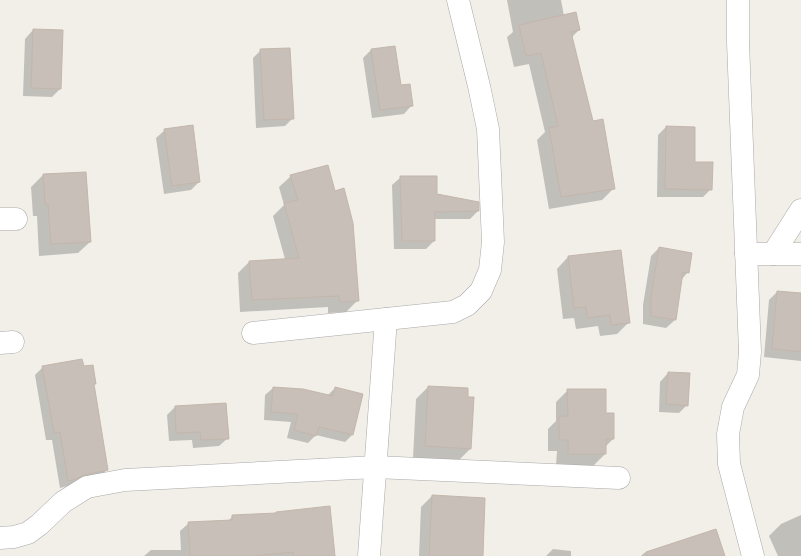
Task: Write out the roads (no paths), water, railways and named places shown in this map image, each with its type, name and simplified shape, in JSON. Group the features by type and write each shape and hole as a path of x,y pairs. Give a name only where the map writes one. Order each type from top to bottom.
{"street":[{"path":"253,333 453,312 467,305 481,291 490,270 493,242 488,129 458,0"},
{"path":"738,0 750,352 748,375 733,407 728,434 729,464 753,556"},
{"path":"773,254 801,210"},
{"path":"746,254 801,254"},
{"path":"369,556 386,319"},
{"path":"0,538 14,537 28,533 40,524 63,502 87,487 125,480 375,468 619,478"}]}
